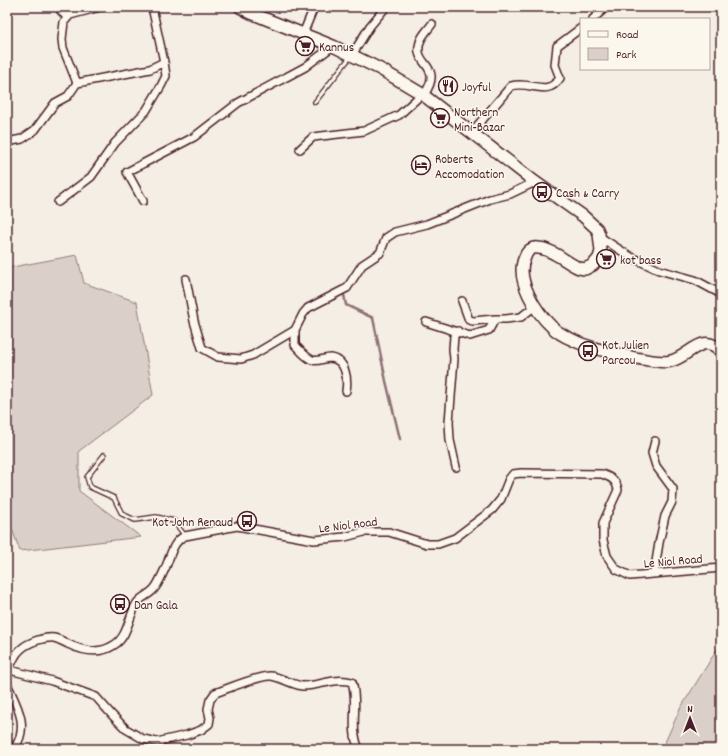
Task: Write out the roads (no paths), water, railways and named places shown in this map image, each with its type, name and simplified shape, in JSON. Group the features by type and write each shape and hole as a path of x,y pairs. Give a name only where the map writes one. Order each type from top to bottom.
{"main road":[{"path":"240,7 352,55 380,69 423,95 535,182 583,216 597,230 600,237 601,251 599,258 593,265 586,269 573,265 542,248 534,248 530,250 524,259 522,274 524,285 535,306 544,319 553,328 574,341 600,349 663,362 678,359 703,344 714,345 721,352"}],"street":[{"path":"59,7 67,17"},
{"path":"77,83 62,43 64,22 70,14 100,7"},
{"path":"58,202 91,177 115,143 146,111 162,86 166,76 152,7"},
{"path":"303,34 314,7"},
{"path":"352,55 370,26 386,7"},
{"path":"594,18 606,7"},
{"path":"300,149 313,137 364,131 399,115 423,95 430,86 432,78 431,72 420,55 420,43 422,36 432,24"},
{"path":"472,132 511,86 519,84 545,89 555,85 560,78 555,65 557,46 580,29"},
{"path":"143,201 127,172 194,137 238,103 306,67 333,46"},
{"path":"7,142 22,139 35,130 55,103 68,96 77,83 150,70 164,62"},
{"path":"346,391 347,383 345,369 338,361 330,358 316,360 311,359 295,345 295,330 303,314 308,308 347,288 362,265 380,254 386,238 395,232 427,224 490,199 510,194 535,182"},
{"path":"600,237 631,257 659,270 695,280 721,294"},
{"path":"186,279 194,321 202,348 218,357 241,359 253,355 295,330"},
{"path":"462,301 469,320 473,321 495,319 506,320 521,317 535,306"},
{"path":"426,322 470,336 488,330 495,319"},
{"path":"456,467 450,440 449,422 454,359 454,336 458,331"},
{"path":"654,574 665,516 672,502 673,489 656,466 652,454 655,441"},
{"name":"Le Niol Road","path":"185,536 237,526 314,540 364,532 389,532 427,544 438,544 455,538 492,510 501,499 509,479 514,474 602,474 613,478 617,484 618,490 603,523 603,540 606,556 616,569 630,576 721,568"},
{"path":"185,536 175,544 164,571 154,589 137,602 121,638 115,645 101,650 81,650 55,638 45,638 21,649 15,657 8,673 52,681 96,697 112,716 126,729 143,739 157,742 187,735 201,730 208,724 210,718 208,709 214,692 270,676 287,680 301,686 317,685 343,679 352,682 354,689 355,735 359,749"},
{"path":"7,684 20,712 22,721 22,730 19,742 14,749"}],"lane":[{"path":"315,102 352,55"},
{"path":"104,455 87,477 90,487 114,498 122,514 135,520 156,517 174,521 185,536"}],"waterway":[{"path":"344,295 346,305 373,318 400,439"},
{"path":"7,734 12,742"}],"place":[{"name":"Kannus","path":"305,46"},
{"name":"Joyful","path":"448,86"},
{"name":"Northern Mini-Bazar","path":"440,118"},
{"name":"Roberts Accomodation","path":"421,165"},
{"name":"Cash & Carry","path":"542,192"},
{"name":"kot bass","path":"606,259"},
{"name":"Kot Julien Parcou","path":"588,351"},
{"name":"Kot John Renaud","path":"247,521"},
{"name":"Dan Gala","path":"120,604"}]}
